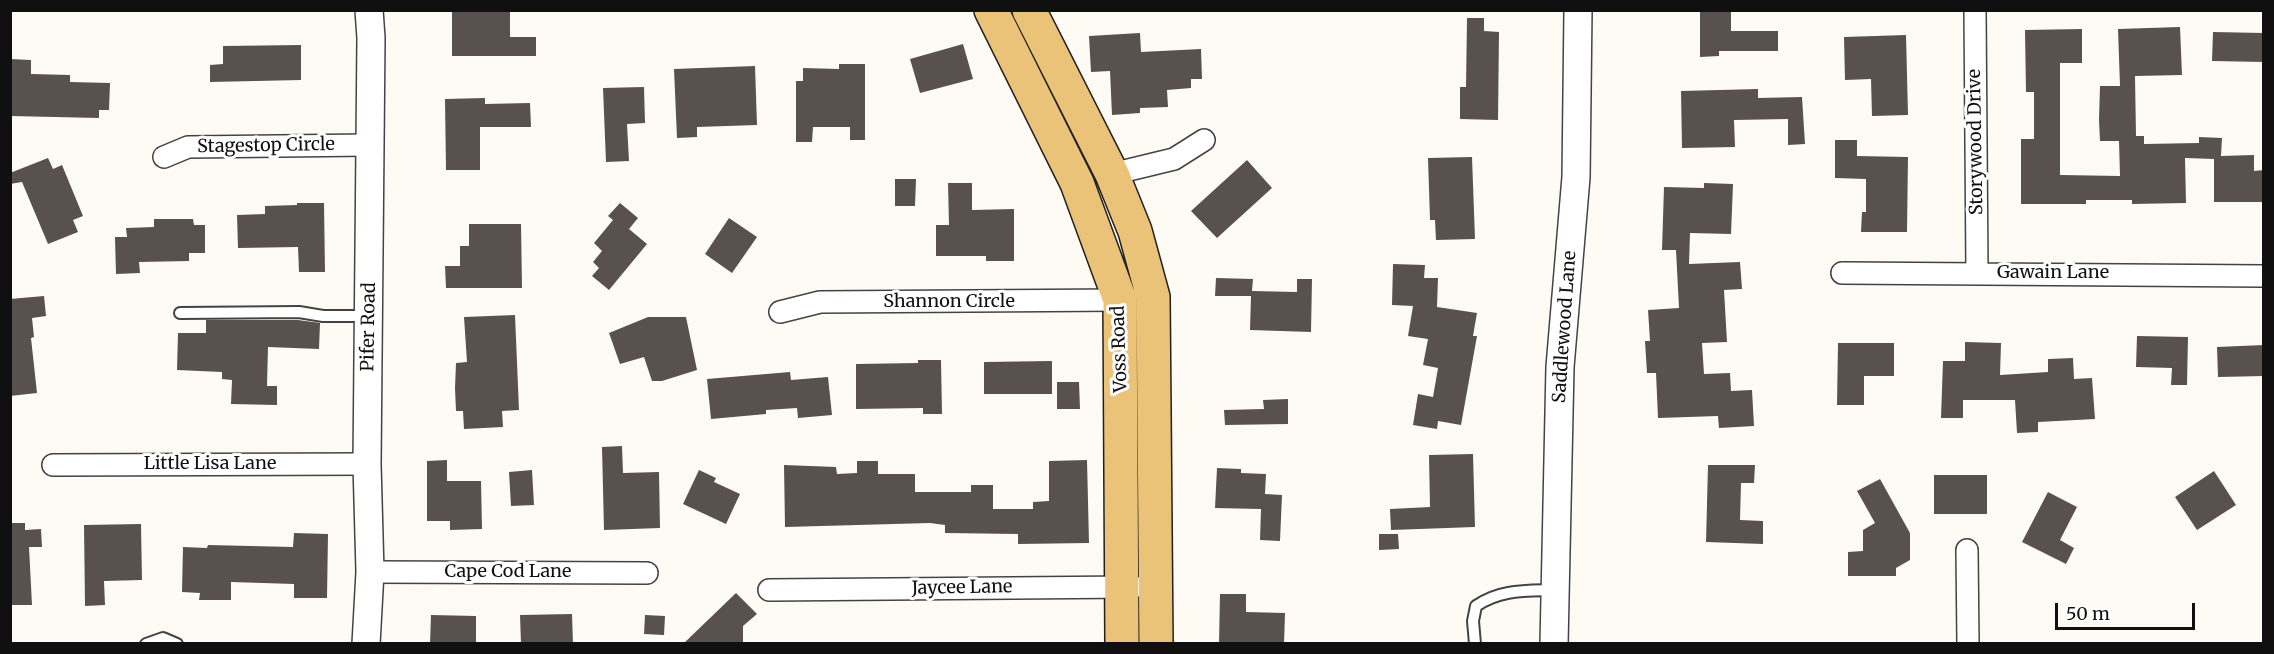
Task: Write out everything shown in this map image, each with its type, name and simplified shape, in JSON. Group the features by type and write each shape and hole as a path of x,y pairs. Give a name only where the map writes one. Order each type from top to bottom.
{"main road":[{"name":"Voss Road","path":"991,10 1077,183 1120,300 1122,644"},
{"name":"Voss Road","path":"1029,10 1112,174 1135,231 1153,297 1156,644"},
{"path":"1122,351 1155,350"}],"street":[{"name":"Pifer Road","path":"366,644 370,572 367,464 371,38 369,10"},
{"name":"Saddlewood Lane","path":"1554,644 1560,367 1576,177 1578,10"},
{"name":"Storywood Drive","path":"1975,10 1977,273"},
{"path":"1112,174 1174,159 1204,140"},
{"name":"Stagestop Circle","path":"164,157 188,147 370,145"},
{"name":"Gawain Lane","path":"1842,273 2264,276"},
{"name":"Shannon Circle","path":"780,312 820,302 1120,300"},
{"name":"Little Lisa Lane","path":"53,465 367,464"},
{"path":"1967,550 1968,644"},
{"name":"Cape Cod Lane","path":"370,572 647,573"},
{"name":"Jaycee Lane","path":"769,590 1155,587"}],"lane":[{"path":"180,313 299,312 323,316 369,316"},
{"path":"1475,644 1473,621 1476,606 1489,597 1509,592 1556,590"},
{"path":"146,644 163,638 177,644"}],"building":[{"path":"452,10 510,10 510,37 536,37 536,56 452,56"},
{"path":"1700,10 1731,10 1731,31 1778,31 1778,51 1719,51 1719,56 1700,57"},
{"path":"1467,18 1484,18 1484,31 1499,32 1498,120 1460,119 1460,87 1466,87"},
{"path":"2180,27 2182,75 2135,76 2136,136 2144,136 2144,144 2199,143 2199,137 2222,138 2221,156 2254,155 2254,171 2264,170 2264,202 2214,202 2214,159 2185,158 2186,203 2132,204 2132,200 2086,200 2086,204 2021,204 2021,139 2034,139 2034,92 2026,92 2025,30 2082,29 2082,63 2060,63 2060,175 2120,176 2119,141 2100,141 2099,120 2100,86 2120,86 2118,29"},
{"path":"2213,32 2264,33 2264,62 2212,61"},
{"path":"1140,33 1141,52 1201,49 1202,79 1191,79 1191,88 1167,90 1168,107 1140,108 1140,113 1112,115 1110,71 1091,72 1089,36"},
{"path":"1906,35 1908,115 1872,116 1871,79 1845,80 1844,37"},
{"path":"963,44 973,79 920,93 910,59"},
{"path":"301,45 301,80 210,82 210,65 223,64 223,46"},
{"path":"10,59 31,60 31,74 70,75 70,82 110,83 109,110 99,110 99,118 10,116"},
{"path":"839,64 865,64 865,140 850,140 850,127 813,127 812,142 796,142 796,81 803,81 803,68 839,69"},
{"path":"755,66 757,125 697,127 697,137 677,138 674,69"},
{"path":"644,87 645,123 627,124 629,161 606,162 603,88"},
{"path":"1758,89 1758,98 1802,97 1805,144 1788,145 1788,119 1734,120 1735,147 1682,148 1681,91"},
{"path":"485,98 485,104 530,103 531,127 480,127 480,170 446,170 445,99"},
{"path":"1835,140 1857,140 1857,156 1908,157 1907,232 1861,232 1862,212 1866,212 1866,179 1835,178"},
{"path":"1472,157 1475,239 1436,240 1435,220 1430,220 1428,158"},
{"path":"48,158 53,169 62,165 83,216 73,220 78,232 48,244 22,182 10,184 10,173"},
{"path":"1247,160 1272,188 1217,238 1191,211"},
{"path":"895,179 916,179 915,206 895,206"},
{"path":"948,183 972,183 972,210 1014,209 1014,261 986,261 986,256 936,256 936,225 949,225"},
{"path":"1704,183 1733,184 1731,234 1690,233 1689,264 1740,262 1742,289 1724,290 1727,342 1702,343 1704,374 1730,373 1731,391 1752,390 1754,426 1719,428 1718,416 1658,418 1656,373 1647,373 1645,341 1650,341 1648,310 1679,308 1676,250 1662,250 1664,187 1704,188"},
{"path":"297,203 324,203 325,272 299,272 298,247 238,248 237,215 265,214 265,206 297,205"},
{"path":"620,203 638,218 629,229 647,244 609,290 592,276 599,268 593,262 602,251 594,243 613,220 608,216"},
{"path":"729,218 757,237 732,273 705,254"},
{"path":"154,219 193,219 194,225 205,225 205,253 189,253 189,261 139,262 140,273 116,274 115,237 127,237 126,228 154,227"},
{"path":"469,224 521,224 522,288 446,288 445,266 460,266 460,246 469,246"},
{"path":"1393,264 1425,265 1424,278 1438,278 1437,307 1477,313 1473,336 1477,336 1461,425 1438,421 1437,429 1413,425 1418,394 1433,397 1438,368 1423,365 1428,339 1408,336 1413,306 1392,305"},
{"path":"1216,278 1253,279 1252,291 1297,292 1297,279 1312,279 1311,332 1250,330 1251,296 1215,296"},
{"path":"44,296 46,316 32,318 34,337 31,338 37,393 10,396 10,299"},
{"path":"515,315 519,410 502,411 503,427 464,429 463,411 456,411 455,388 456,363 467,362 464,317"},
{"path":"648,317 686,317 697,370 662,381 652,381 644,357 620,364 609,333"},
{"path":"206,320 298,320 320,323 319,349 268,347 267,386 277,386 277,405 231,404 232,380 222,379 222,372 177,370 178,333 206,333"},
{"path":"2137,336 2188,337 2187,385 2171,385 2172,368 2136,367"},
{"path":"1965,342 2001,343 2000,375 2048,372 2048,359 2073,358 2074,379 2092,378 2095,419 2038,422 2038,432 2017,433 2015,400 1963,400 1963,418 1941,418 1943,361 1965,361"},
{"path":"1838,343 1894,343 1894,376 1864,376 1864,405 1837,405"},
{"path":"2264,345 2264,376 2218,377 2217,347"},
{"path":"918,360 941,360 942,414 923,414 923,408 856,409 856,364 918,363"},
{"path":"1052,361 1052,394 984,394 984,362"},
{"path":"790,372 791,380 828,377 832,415 798,418 797,408 766,410 766,414 711,419 707,379"},
{"path":"1057,382 1079,382 1080,409 1057,409"},
{"path":"1288,399 1288,424 1225,425 1224,410 1264,409 1263,400"},
{"path":"622,446 623,473 659,472 660,528 604,530 602,447"},
{"path":"1473,454 1475,527 1391,530 1390,509 1430,507 1429,455"},
{"path":"447,460 447,481 481,481 482,529 450,530 450,521 427,521 427,461"},
{"path":"1087,460 1089,543 1018,544 1018,534 945,533 945,525 930,523 785,527 784,465 836,467 837,474 857,473 857,461 878,461 878,474 915,474 915,492 971,492 971,485 993,485 993,509 1033,509 1033,502 1049,501 1049,461"},
{"path":"1708,465 1755,465 1754,483 1741,483 1740,520 1763,521 1763,544 1706,542"},
{"path":"1217,468 1241,469 1241,473 1266,474 1265,494 1282,495 1280,541 1260,540 1261,509 1215,508"},
{"path":"532,470 534,505 511,506 509,472"},
{"path":"699,470 716,478 714,482 740,494 726,524 683,504"},
{"path":"2214,471 2236,505 2197,530 2175,497"},
{"path":"1934,475 1987,475 1987,514 1934,514"},
{"path":"1880,479 1910,533 1910,560 1896,568 1896,576 1848,576 1848,552 1863,551 1863,530 1875,523 1857,491"},
{"path":"2048,492 2077,507 2060,540 2074,548 2066,564 2022,542"},
{"path":"10,523 25,523 25,530 41,529 42,547 29,547 32,605 10,605"},
{"path":"141,524 142,580 104,581 105,605 85,606 84,525"},
{"path":"294,533 328,534 327,598 294,598 294,584 231,582 231,600 199,600 200,593 182,592 183,547 207,548 208,545 293,547"},
{"path":"1379,534 1398,534 1399,549 1379,550"},
{"path":"736,593 757,614 743,626 743,644 683,644"},
{"path":"1220,594 1246,594 1246,612 1285,613 1284,644 1219,644"},
{"path":"572,614 573,644 521,644 520,615"},
{"path":"431,615 476,616 476,644 430,644"},
{"path":"645,615 665,616 664,635 644,634"}]}
